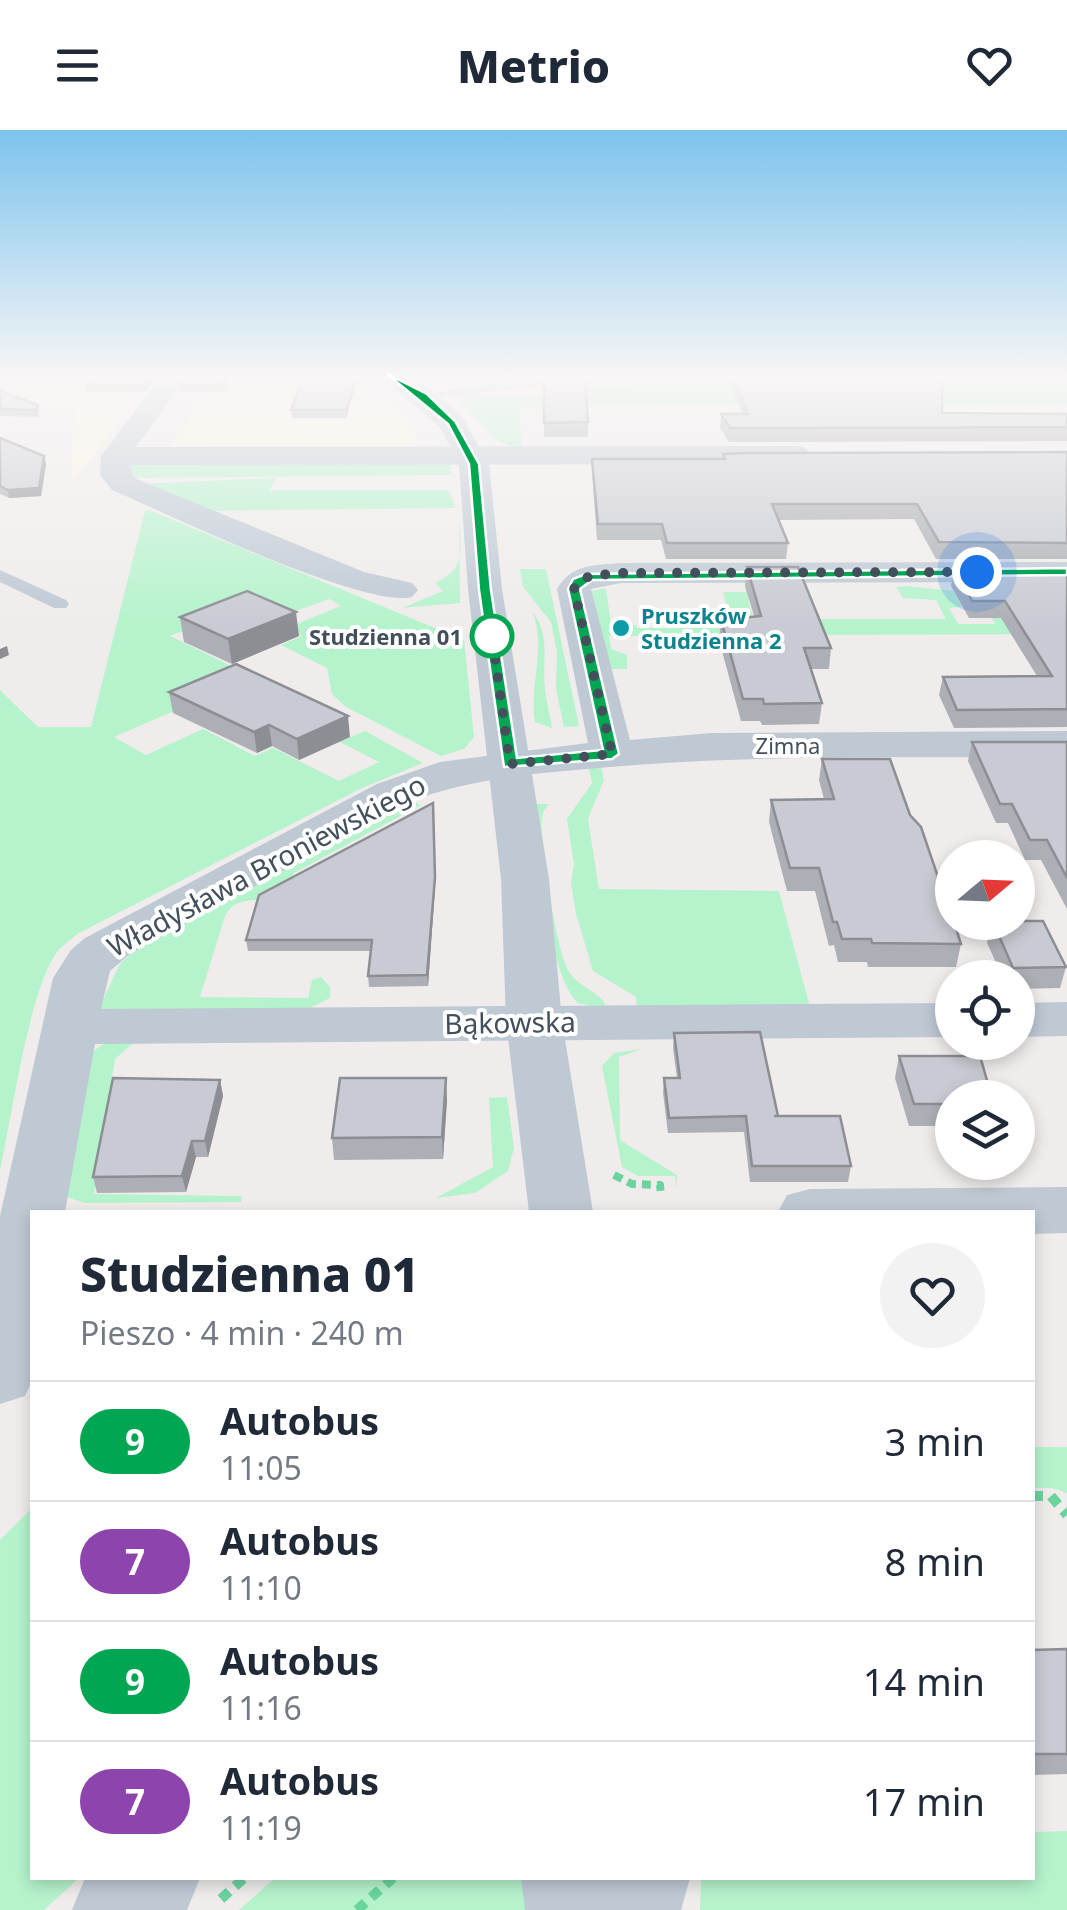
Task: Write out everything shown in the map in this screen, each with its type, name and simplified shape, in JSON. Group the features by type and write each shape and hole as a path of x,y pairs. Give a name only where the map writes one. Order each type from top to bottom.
{"street":[{"path":"115,459 115,474 139,493 354,580 400,590"},
{"path":"471,459 485,590 525,878 534,1021 561,1210"},
{"path":"612,754 574,589 584,578 636,573 1067,572"},
{"name":"Zimna","path":"510,764 711,746 1067,744"},
{"name":"Władysława Broniewskiego","path":"32,1210 68,1027 88,960 124,936 409,786 440,775 510,764"},
{"path":"1035,1020 1067,1019"},
{"name":"Bąkowska","path":"68,1027 935,1020"},
{"path":"1035,1210 1067,1210"},
{"name":"Władysława Broniewskiego","path":"0,1376 30,1222"},
{"path":"120,1910 151,1880"},
{"path":"568,1880 573,1910"},
{"path":"633,1910 642,1880"}],"lane":[{"path":"0,574 60,604"}],"path":[{"path":"608,1166 625,1182 660,1185 661,1196"},
{"path":"1035,1496 1051,1496 1067,1515"},
{"path":"209,1910 242,1880"},
{"path":"357,1910 391,1880"}],"shaded area":[{"path":"73,459 90,459 72,482"}],"green space":[{"path":"451,464 452,475 135,478 130,465"},
{"path":"275,478 270,490 448,490 456,508 200,511 139,484"},
{"path":"145,511 464,640 474,737 464,749 441,756 346,707 332,694 327,668 281,645 302,636 291,630 294,625 341,606 329,599 276,618 218,618 170,636 235,668 174,711 114,737 146,755 203,729 255,756 273,748 339,781 379,762 340,742 365,731 423,763 362,788 79,933 63,946 45,974 37,999 0,1170 0,690 38,727 91,727"},
{"path":"459,557 460,603 402,608 443,591 435,583 454,570"},
{"path":"520,569 546,569 579,726 564,727 556,689 557,652 551,622 523,587"},
{"path":"745,587 760,600 748,601 754,619 946,619 936,600 903,598 896,587 953,591 962,607 949,608 958,624 995,624 986,608 995,608 1006,626 1067,626 1067,634 609,636 611,649 627,655 627,669 611,669 591,591 606,588 611,625 637,628 732,628 723,592 746,592"},
{"path":"532,611 544,639 545,688 552,728 535,722 538,638"},
{"path":"588,764 601,766 604,780 588,819 599,889 779,891 811,1011 637,1009 636,997 593,971 576,914 567,819 592,783"},
{"path":"411,800 421,805 294,873 286,901 251,900 230,909 200,997 308,998 312,980 321,977 330,987 330,998 310,1008 113,1012 99,1008 120,964 147,939"},
{"path":"534,804 549,804 542,817 543,849 564,961 573,977 601,998 607,1009 578,1003 558,965 546,909"},
{"path":"109,1040 156,1043 132,1044 115,1059 94,1194 242,1196 241,1202 85,1203 63,1196 85,1057"},
{"path":"642,1049 619,1057 620,1140 677,1175 677,1190 675,1176 638,1176 622,1167 602,1066 614,1053"},
{"path":"507,1097 514,1148 508,1171 475,1193 436,1198 493,1167 489,1098"},
{"path":"1035,1447 1067,1447 1067,1493 1035,1488"},
{"path":"30,1510 30,1880 77,1880 44,1910 0,1910 0,1540"},
{"path":"1067,1831 1067,1910 700,1910 701,1880 1035,1880 1035,1832"},
{"path":"273,1880 545,1880 550,1910 239,1910"}],"building":[{"path":"0,459 44,459 39,488 8,490 0,486"},
{"path":"592,459 1067,459 1067,543 939,542 917,504 772,504 788,543 667,543 662,524 598,524"},
{"path":"747,567 798,567 831,648 804,648 822,703 764,704 763,699 743,699 721,620 761,616"},
{"path":"1067,569 1067,709 957,710 943,677 1052,676 1005,601 972,601 954,570"},
{"path":"247,591 296,612 228,639 180,617"},
{"path":"236,664 348,716 297,739 269,725 254,732 169,692"},
{"path":"972,742 1067,742 1067,878 1047,840 1030,840 1012,804 1000,804"},
{"path":"822,759 890,759 935,868 935,940 960,940 961,944 842,939 837,922 833,922 819,868 790,868 771,800 834,799"},
{"path":"433,803 435,877 427,975 368,976 372,940 246,940 259,895"},
{"path":"1035,921 1043,921 1066,967 1035,968 1035,960 1010,960 1001,940 1035,940"},
{"path":"760,1032 778,1116 840,1116 851,1166 752,1166 746,1116 669,1118 664,1078 680,1078 674,1033"},
{"path":"899,1056 981,1060 987,1080 935,1080 935,1104 914,1104"},
{"path":"113,1078 220,1080 205,1141 192,1141 182,1176 93,1177"},
{"path":"340,1078 446,1078 442,1137 332,1138"},
{"path":"1067,1649 1067,1754 1035,1754 1035,1650"}],"bus line":[{"name":"9","path":"472,459 485,590 510,764 612,754 574,589 590,576 1067,572"}],"place":[{"name":"Pruszków Studzienna 2","path":"621,628"},
{"name":"Studzienna 01","path":"492,636"}],"route":[{"path":"492,636 491,630 510,764 612,754 574,589 584,578 621,573 977,572"}]}
